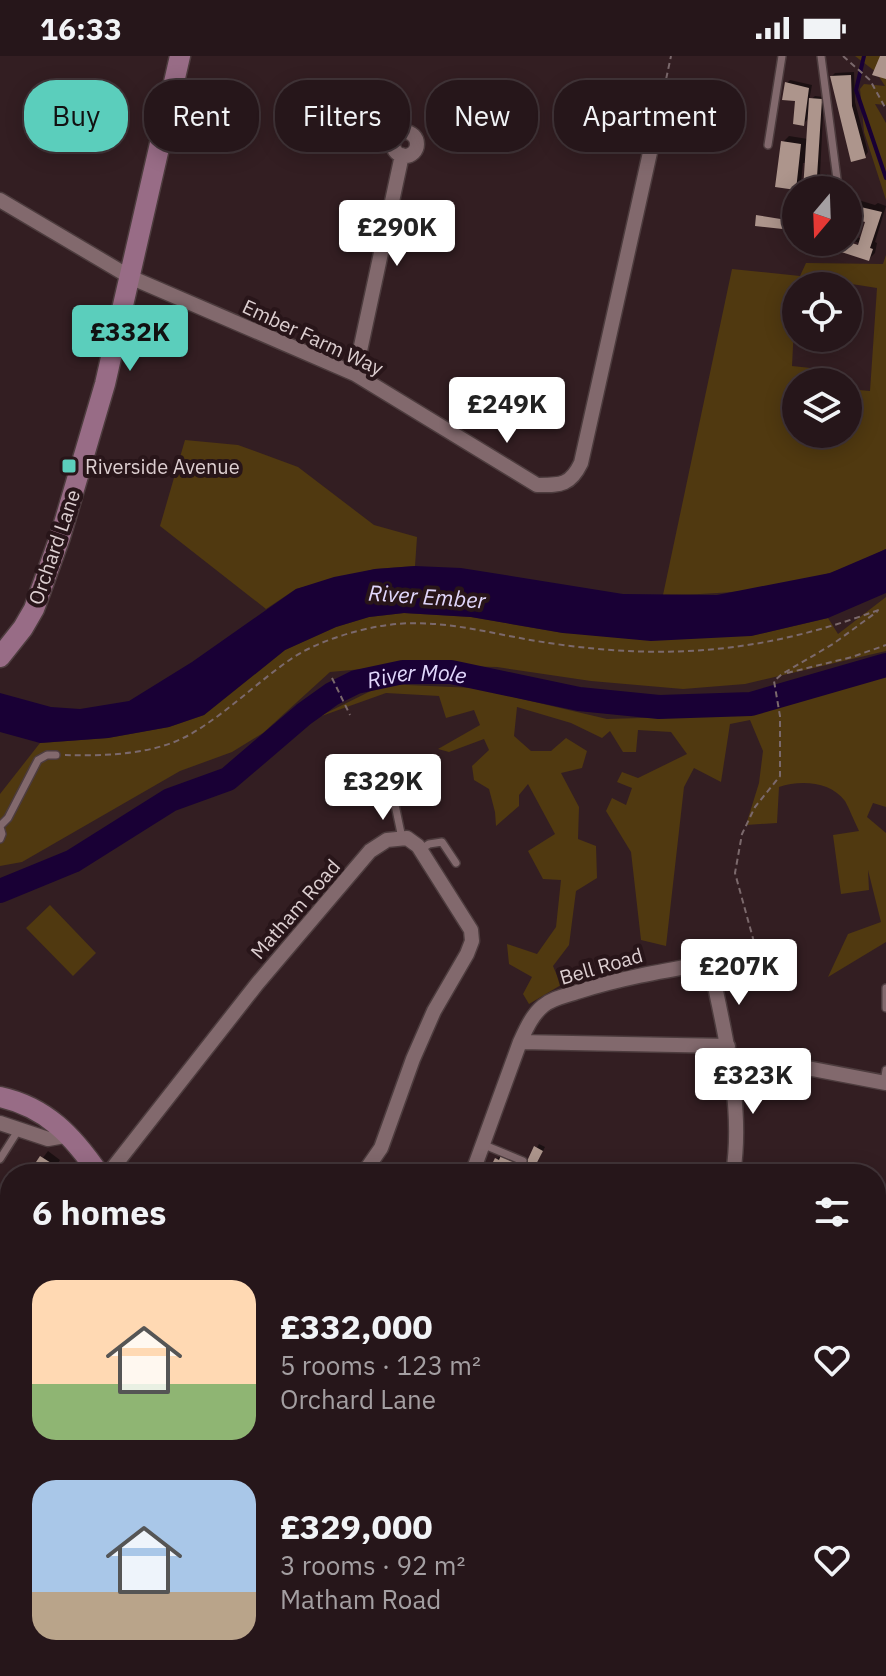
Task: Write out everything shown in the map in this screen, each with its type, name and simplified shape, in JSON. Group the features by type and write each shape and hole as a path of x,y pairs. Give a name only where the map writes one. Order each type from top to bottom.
{"main road":[{"name":"Orchard Lane","path":"1,655 34,609 60,537 105,384 180,56"},
{"path":"0,1097 37,1109 57,1122 92,1164"}],"street":[{"name":"Ember Farm Way","path":"0,200 130,277 355,374 537,485 561,485 575,475 585,448 650,152"},
{"path":"355,374 402,155"},
{"path":"370,1164 381,1148 434,1011 472,941 471,930 420,850 407,838 402,838"},
{"name":"Matham Road","path":"116,1164 257,984 370,851 387,840 402,838"},
{"name":"Bell Road","path":"475,1164 520,1042 535,1014 554,1000 602,984 666,969 757,954"},
{"path":"710,963 729,1052 737,1149 735,1164"},
{"path":"520,1042 729,1052 885,1078"},
{"path":"0,1123 48,1139 70,1135"}],"lane":[{"path":"768,145 782,56"},
{"path":"821,56 837,176"},
{"path":"0,839 0,826 8,818 38,760 47,755 56,755"},
{"path":"377,774 394,800 402,838"},
{"path":"420,850 429,844 442,842 456,863"},
{"path":"886,988 886,1008"},
{"path":"0,1159 19,1129"},
{"path":"482,1144 523,1161"}],"path":[{"path":"666,80 671,56"},
{"path":"843,56 870,80 886,109"},
{"path":"56,755 117,754 149,749 187,736 292,658 329,641 382,626 440,623 550,644 668,653 745,648 810,634 886,607"},
{"path":"757,954 735,873 742,834 755,807 780,776 780,716 774,681 881,609"},
{"path":"782,674 852,657 886,645"},
{"path":"332,678 350,715"}],"shaded area":[{"path":"855,56 886,56 886,105 875,104 886,123 886,200 864,132 860,89 864,84 885,86 876,72"},
{"path":"886,255 886,549 833,572 778,586 720,593 663,595 732,269 782,274 782,352 793,352 792,366 811,368 782,368 782,448 862,448 862,390 870,391 877,288 862,286 862,272 802,272 806,263 883,264"},
{"path":"185,440 238,445 298,467 374,525 417,537 415,566 375,569 296,589 266,609 160,526"},
{"path":"886,597 886,651 745,684 683,689 591,681 497,667 406,665 330,672 263,733 232,752 180,771 22,862 0,866 0,794 40,743 108,738 169,727 204,715 285,650 336,627 369,617 404,613 471,617 563,633 751,636 828,618 838,634"},
{"path":"886,675 886,807 873,803 867,817 886,833 886,942 828,977 848,934 881,922 868,870 869,890 841,894 833,835 859,831 839,794 814,784 796,783 779,787 777,823 746,825 759,783 763,751 750,720 730,724 721,782 694,768 684,787 666,946 641,940 631,852 606,811 612,798 626,805 632,788 617,782 622,772 638,778 687,754 671,732 638,730 636,752 623,752 610,731 602,738 571,723 517,707 514,736 531,751 551,751 566,738 587,751 582,768 561,773 579,807 578,839 596,846 597,878 576,891 569,945 553,966 561,985 529,1004 523,994 532,977 509,964 507,944 537,954 556,927 561,880 543,879 528,851 555,834 528,784 519,795 519,806 496,826 489,789 474,780 472,766 489,750 484,739 449,752 438,749 480,725 474,710 446,718 439,696 386,693 316,718 385,684 475,688 607,719 741,715"},
{"path":"50,905 96,953 73,976 26,928"}],"water":[{"name":"River Ember","path":"886,549 886,593 828,618 751,636 651,641 563,633 471,617 404,613 369,617 336,627 285,650 204,715 169,727 108,738 40,743 0,732 0,693 51,707 80,709 129,701 192,662 296,589 334,577 375,569 415,566 461,568 623,594 717,595 830,573"}],"building":[{"path":"880,56 886,56 886,79 872,75"},
{"path":"851,75 852,106 866,158 851,162 830,76"},
{"path":"785,82 809,88 804,126 793,124 795,101 782,100"},
{"path":"809,98 822,99 817,176 804,176"},
{"path":"781,141 801,144 798,176 782,176 782,188 775,187"},
{"path":"862,207 882,212 869,261 854,256 862,256 865,222 862,221"},
{"path":"756,215 782,219 782,229 755,226"},
{"path":"534,1146 543,1151 536,1164 526,1164"},
{"path":"501,1155 519,1164 492,1164"},
{"path":"40,1156 53,1164 35,1164"}],"waterway":[{"path":"864,56 856,90 886,178"},
{"name":"River Mole","path":"0,891 73,861 170,800 228,779 304,714 356,682 403,672 451,672 579,699 659,707 751,704 886,665"}],"place":[{"name":"Riverside Avenue","path":"69,466"}]}
